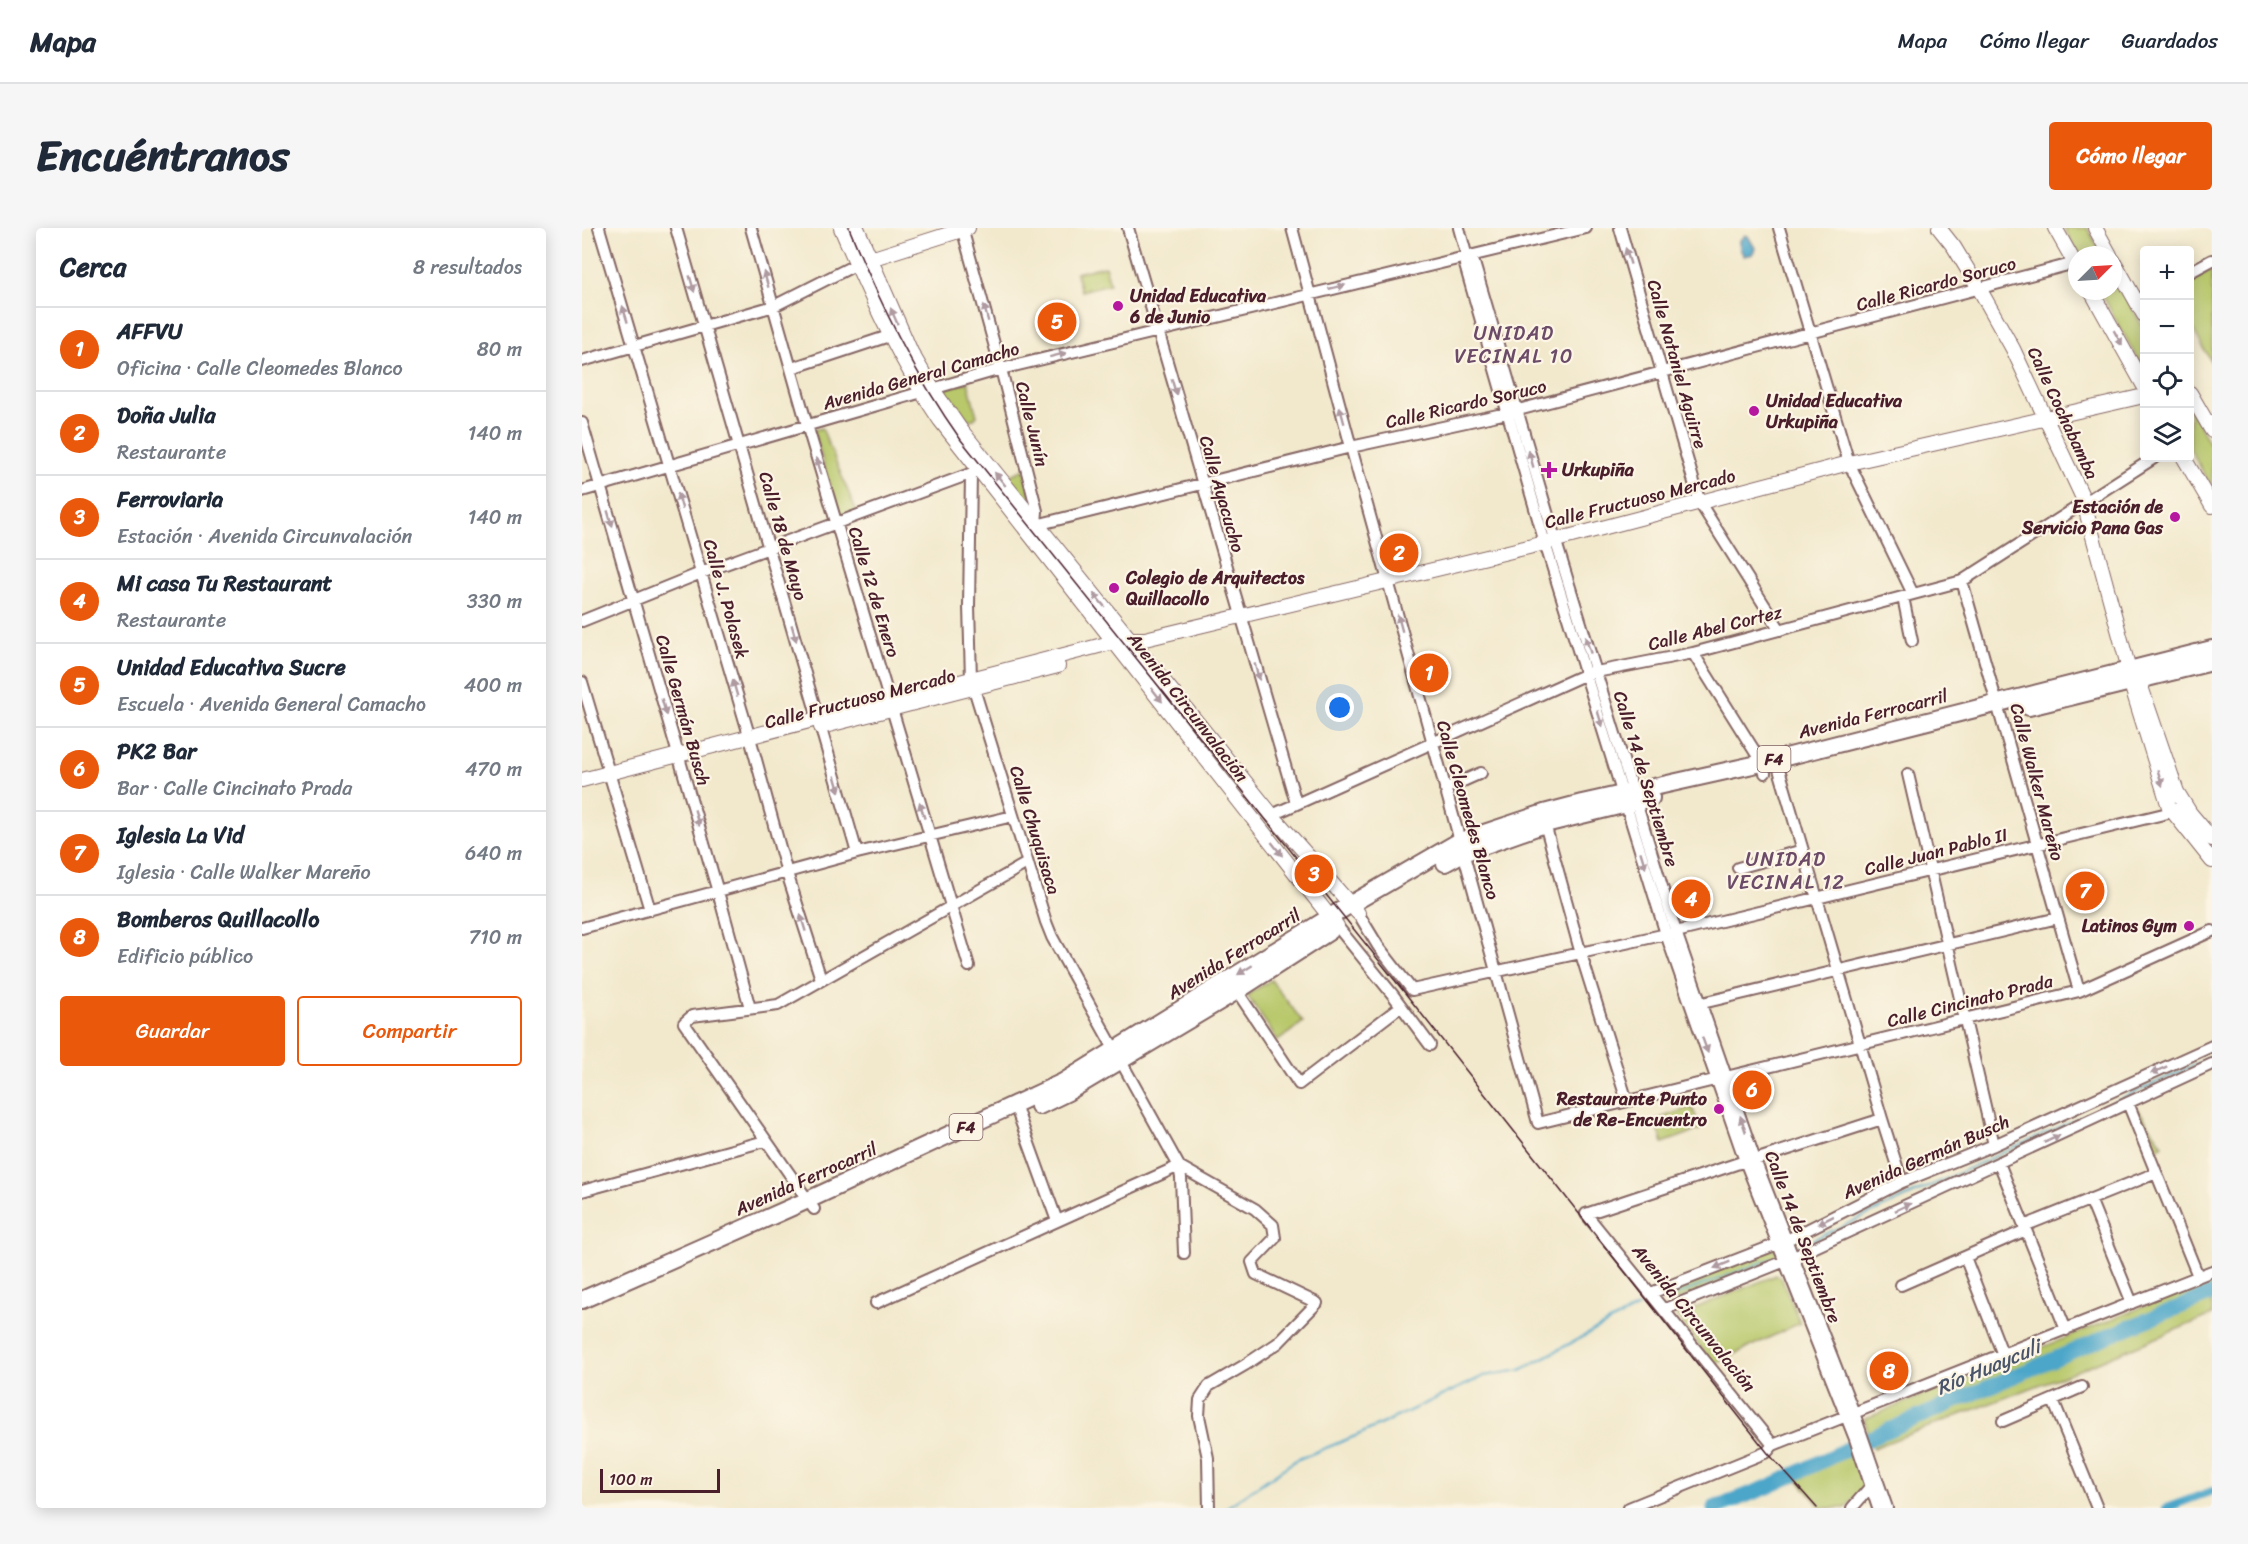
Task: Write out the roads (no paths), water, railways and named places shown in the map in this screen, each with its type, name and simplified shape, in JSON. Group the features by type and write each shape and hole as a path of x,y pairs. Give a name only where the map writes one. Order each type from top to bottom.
{"highway":[{"name":"Avenida Ferrocarril","path":"582,1311 1017,1111 1068,1092 1118,1055 1354,909 1461,847 1544,813 1771,766 2132,673 2212,649"},
{"name":"Avenida Ferrocarril","path":"2132,673 2212,662"},
{"name":"Avenida Ferrocarril","path":"1461,847 1545,824 1629,797"},
{"name":"Avenida Ferrocarril","path":"1118,1055 1237,991 1334,922"},
{"name":"Avenida Ferrocarril","path":"582,1300 811,1205"}],"main road":[{"name":"Avenida Circunvalación","path":"841,228 863,261 911,352 926,390 979,453 1129,644 1334,922"},
{"name":"Avenida Circunvalación","path":"857,228 863,261 889,336 926,390 974,472 1129,644 1354,909"},
{"path":"863,261 964,228"},
{"name":"Calle Cochabamba","path":"1940,228 1980,290 2013,349 2082,496 2166,801 2178,808"},
{"path":"2055,228 2068,251"},
{"path":"2095,228 2105,246"},
{"path":"2122,273 2140,299"},
{"path":"2096,300 2140,377"},
{"name":"Calle Fructuoso Mercado","path":"582,789 610,777 679,758 1241,615 1550,541 1849,463 2140,397"},
{"path":"2194,400 2212,431"},
{"path":"2186,462 2212,506"},
{"name":"Calle Fructuoso Mercado","path":"582,780 610,777"},
{"path":"2178,808 2212,839"},
{"path":"2178,808 2212,861"}],"street":[{"name":"Calle J. Polasek","path":"599,228 821,979"},
{"name":"Calle 18 de Mayo","path":"676,228 857,853"},
{"name":"Calle 12 de Enero","path":"751,228 807,425 969,966"},
{"name":"Calle Junín","path":"964,228 1037,511 1036,525"},
{"name":"Calle Ayacucho","path":"1128,228 1296,803"},
{"name":"Calle Cleomedes Blanco","path":"1292,228 1538,1123"},
{"name":"Calle 14 de Septiembre","path":"1459,228 1467,256 1474,263 1512,411 1550,541 1671,933 1750,1160 1860,1443 1874,1486 1878,1508"},
{"name":"Avenida General Camacho","path":"582,491 1002,369 1586,228"},
{"name":"Calle Nataniel Aguirre","path":"1620,228 1700,503 1780,630"},
{"path":"1779,228 1849,463 1908,596 1912,640"},
{"path":"2194,270 2212,260"},
{"path":"582,361 774,306 863,261"},
{"name":"Calle Ricardo Soruco","path":"1036,525 1351,447 1512,411 2068,267"},
{"path":"792,368 889,336"},
{"name":"Calle Germán Busch","path":"582,423 750,1008"},
{"name":"Calle Abel Cortez","path":"1272,815 1591,673 1694,653 1962,581 2148,462"},
{"path":"582,621 701,573 974,472"},
{"name":"Calle Chuquisaca","path":"974,472 969,606 973,684 1027,863 1052,937 1179,1166"},
{"name":"Calle Walker Mareño","path":"1962,581 2079,991"},
{"path":"1694,653 1771,766 1803,850 1902,1182"},
{"path":"582,682 650,910"},
{"path":"1445,789 1481,773"},
{"path":"1908,774 1994,1145"},
{"name":"Calle Juan Pablo II","path":"1413,990 1671,933 2178,808"},
{"path":"582,928 857,853 1013,816"},
{"path":"1545,824 1581,954 1627,1101"},
{"path":"1738,868 1803,850"},
{"path":"811,1205 684,1023 692,1016 778,1005 1027,863"},
{"name":"Avenida Circunvalación","path":"1354,909 1378,946 1413,990"},
{"path":"1696,1005 2058,918"},
{"name":"Avenida Circunvalación","path":"1334,922 1430,1045"},
{"name":"Calle Cincinato Prada","path":"1538,1123 2079,991 2212,931"},
{"path":"1237,991 1299,1084 1400,1008"},
{"name":"Avenida Germán Busch","path":"1651,1293 1781,1242 1902,1182 1994,1145 2212,1046"},
{"name":"Avenida Germán Busch","path":"1665,1309 1789,1259 2212,1064"},
{"path":"2128,1103 2198,1276"},
{"path":"1017,1111 1057,1221"},
{"path":"1750,1160 1882,1119"},
{"path":"582,1191 765,1141"},
{"name":"Avenida Circunvalación","path":"1750,1160 1586,1214 1773,1445"},
{"path":"1999,1163 2066,1330"},
{"path":"876,1304 1179,1166"},
{"path":"1179,1166 1184,1253"},
{"path":"1179,1166 1255,1209 1273,1224 1275,1238 1252,1262 1256,1274 1317,1303 1278,1343 1209,1386 1200,1400 1199,1416 1208,1458 1209,1508"},
{"path":"1901,1285 2090,1199 2156,1173"},
{"path":"2090,1199 2132,1303"},
{"path":"1965,1257 2003,1355"},
{"path":"1629,1508 1767,1452 1773,1445 2212,1271"},
{"path":"2003,1421 2082,1387"},
{"path":"2053,1400 2097,1508"},
{"path":"1852,1508 1874,1486"},
{"name":"Calle 14 de Septiembre","path":"1874,1486 1887,1508"}],"water":[{"path":"1745,235 1755,248 1753,254 1744,256 1740,249 1740,240"}],"waterway":[{"path":"1795,1248 2212,1057"},
{"path":"1666,1299 1774,1258"},
{"name":"Río Huayculi","path":"1714,1508 1768,1487 1879,1434 2212,1294"},
{"path":"1226,1508 1296,1460 1358,1435 1484,1376 1521,1370 1638,1307"},
{"path":"2166,1508 2212,1491"}],"tram line":[{"path":"849,228 913,364 961,440 1405,993 1767,1452 1817,1508"}],"place":[{"name":"Unidad Educativa 6 de Junio","path":"1118,306"},
{"name":"Unidad Educativa Sucre","path":"1057,322"},
{"name":"Unidad Educativa Urkupiña","path":"1754,411"},
{"name":"Urkupiña","path":"1549,470"},
{"name":"Estación de Servicio Pana Gas","path":"2175,517"},
{"name":"Doña Julia","path":"1399,553"},
{"name":"Colegio de Arquitectos Quillacollo","path":"1114,588"},
{"name":"AFFVU","path":"1429,673"},
{"name":"Ferroviaria","path":"1314,874"},
{"name":"Iglesia La Vid","path":"2085,891"},
{"name":"Mi casa Tu Restaurant","path":"1691,899"},
{"name":"Latinos Gym","path":"2189,926"},
{"name":"PK2 Bar","path":"1752,1090"},
{"name":"Restaurante Punto de Re-Encuentro","path":"1719,1109"},
{"name":"Bomberos Quillacollo","path":"1889,1371"}],"district":[{"name":"UNIDAD VECINAL 10","path":"1514,344"},
{"name":"UNIDAD VECINAL 12","path":"1786,870"}]}
